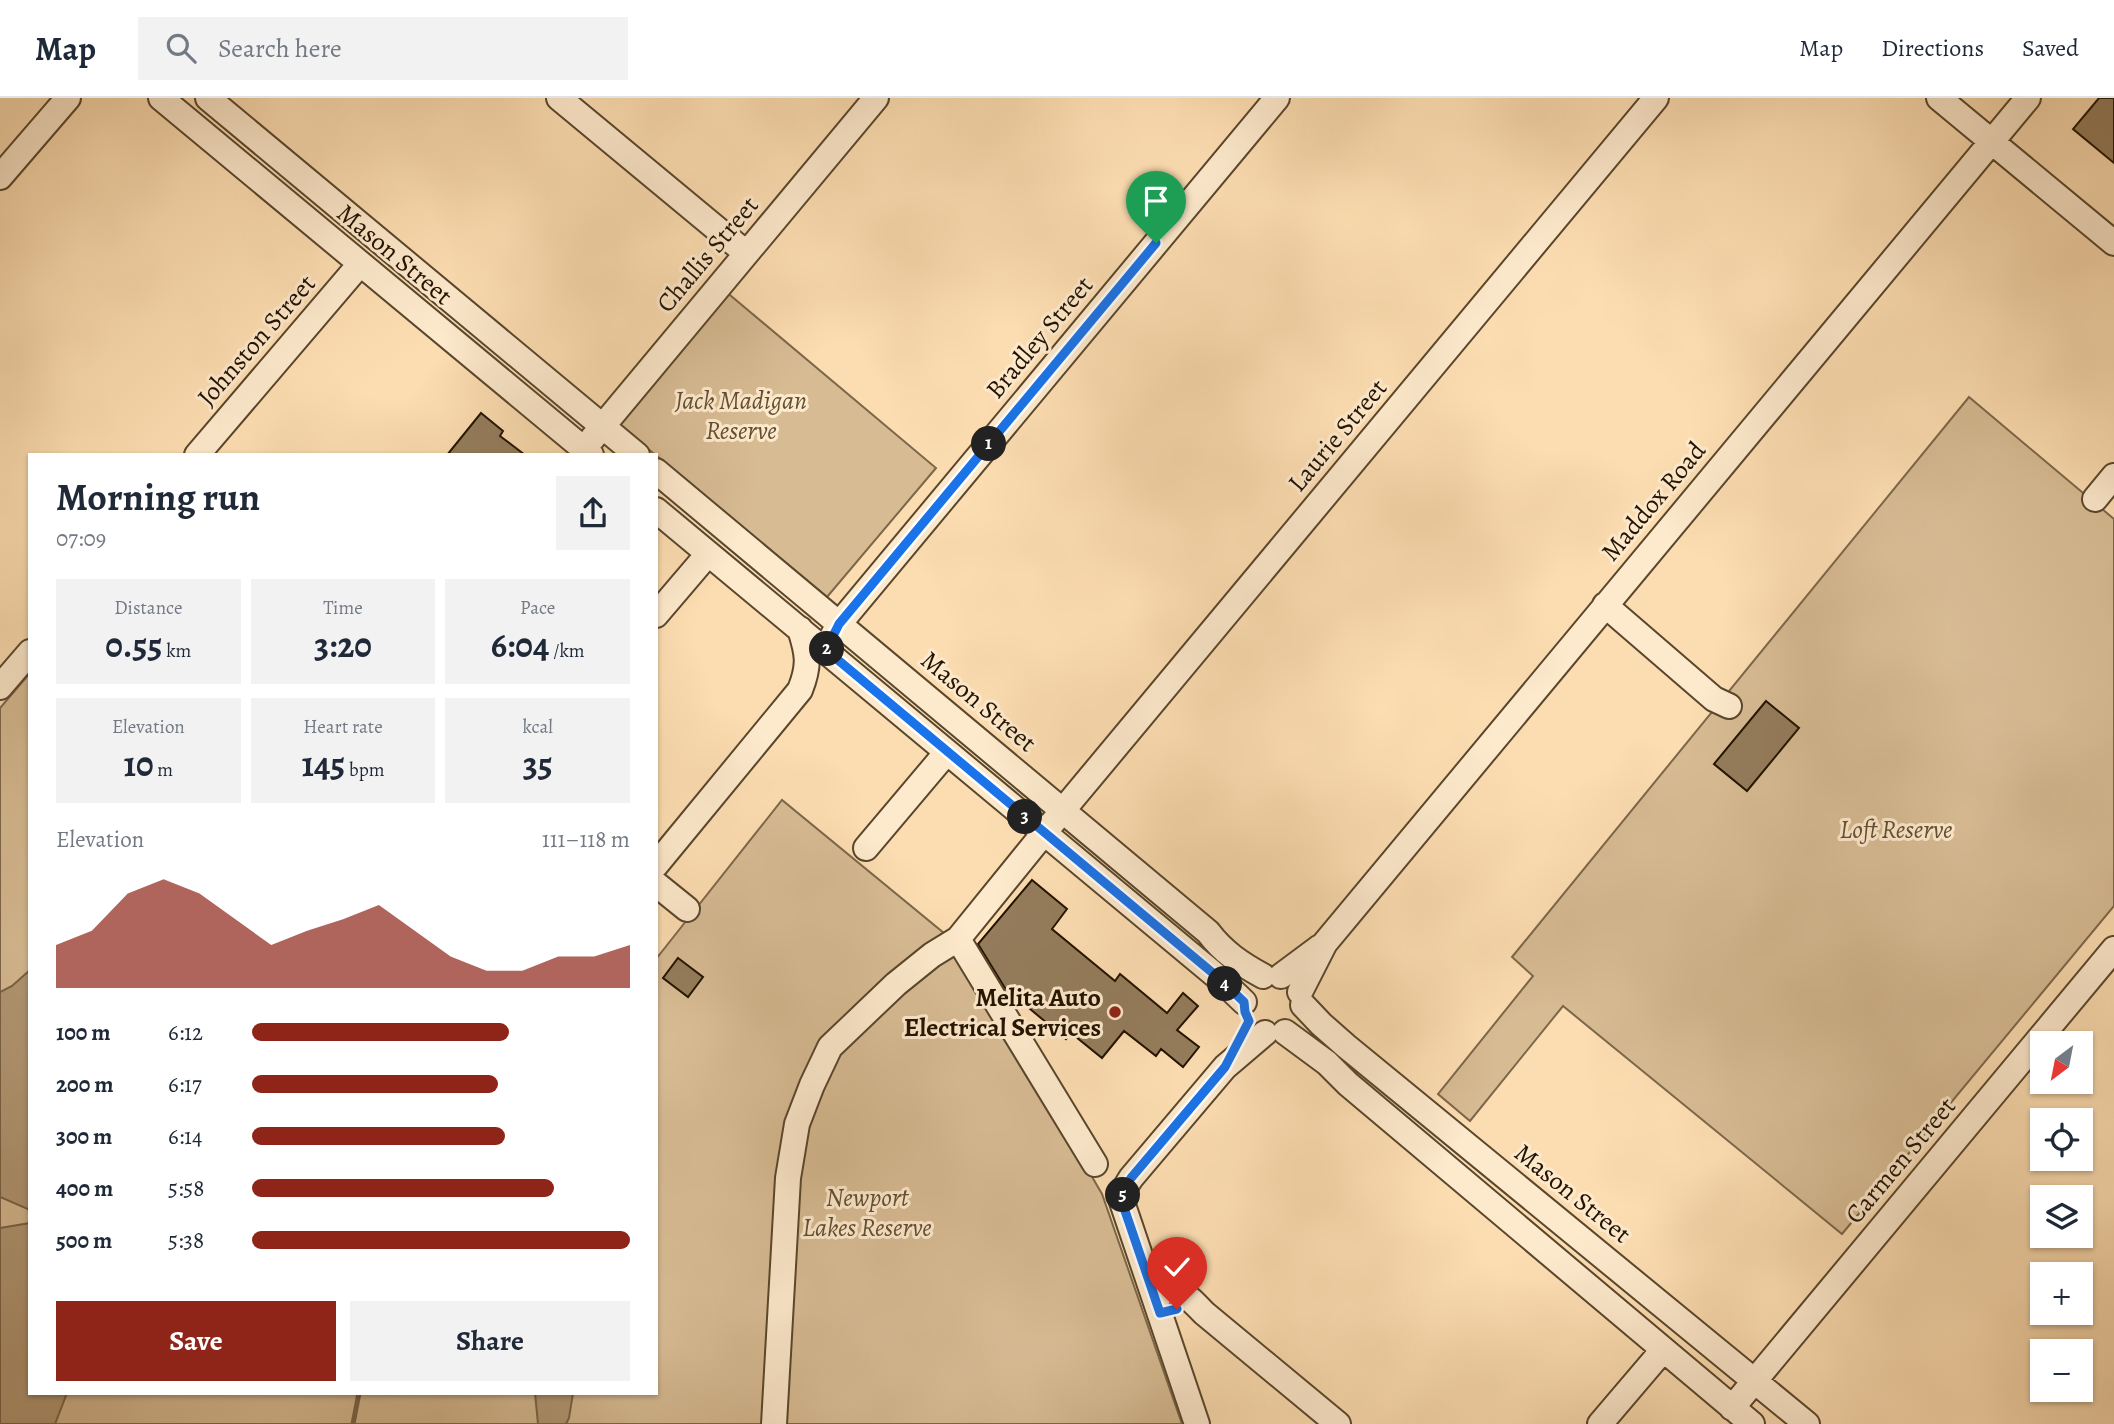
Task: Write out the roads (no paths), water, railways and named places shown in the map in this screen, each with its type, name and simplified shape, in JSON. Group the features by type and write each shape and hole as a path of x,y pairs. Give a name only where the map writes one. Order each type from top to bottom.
{"street":[{"path":"0,177 68,98"},
{"name":"Mason Street","path":"161,98 588,452"},
{"name":"Mason Street","path":"208,98 635,453"},
{"path":"559,98 746,253"},
{"name":"Challis Street","path":"588,452 603,426 876,98"},
{"name":"Bradley Street","path":"826,650 839,624 1277,98"},
{"name":"Laurie Street","path":"774,1424 788,1178 797,1124 831,1047 896,984 932,955 958,939 1656,98"},
{"path":"1939,98 2114,243"},
{"name":"Maddox Road","path":"1302,999 1325,943 2028,98"},
{"name":"Johnston Street","path":"199,453 360,264"},
{"name":"Mason Street","path":"658,473 1064,810 1208,932 1234,959 1272,976"},
{"path":"2095,499 2114,476"},
{"path":"658,512 1220,979 1260,1022 1327,1063 1348,1084 1752,1424"},
{"path":"658,613 708,554"},
{"path":"1605,605 1714,699 1729,706"},
{"path":"658,863 800,690 807,673 808,653 800,629"},
{"path":"1,684 28,654"},
{"path":"866,848 947,752"},
{"path":"658,886 687,909"},
{"path":"958,939 1094,1164"},
{"name":"Maddox Road","path":"1272,976 1325,943"},
{"name":"Carmen Street","path":"1732,1408 2114,949"},
{"path":"1272,976 1296,985 1302,999 1298,1021 1260,1022 1250,986 1272,976"},
{"name":"Mason Street","path":"1302,999 1321,1024 1346,1046 1807,1424"},
{"path":"1197,1424 1122,1202 1123,1191 1260,1022"},
{"path":"1156,1301 1174,1290 1186,1294 1204,1313 1338,1424"},
{"path":"1600,1424 1663,1350"}],"waterway":[{"path":"353,1424 359,1395"}],"place":[{"name":"Melita Auto Electrical Services","path":"1115,1012"}],"park label":[{"name":"Jack Madigan Reserve","path":"741,415"},
{"name":"Loft Reserve","path":"1896,829"},
{"name":"Newport Lakes Reserve","path":"867,1212"}]}
